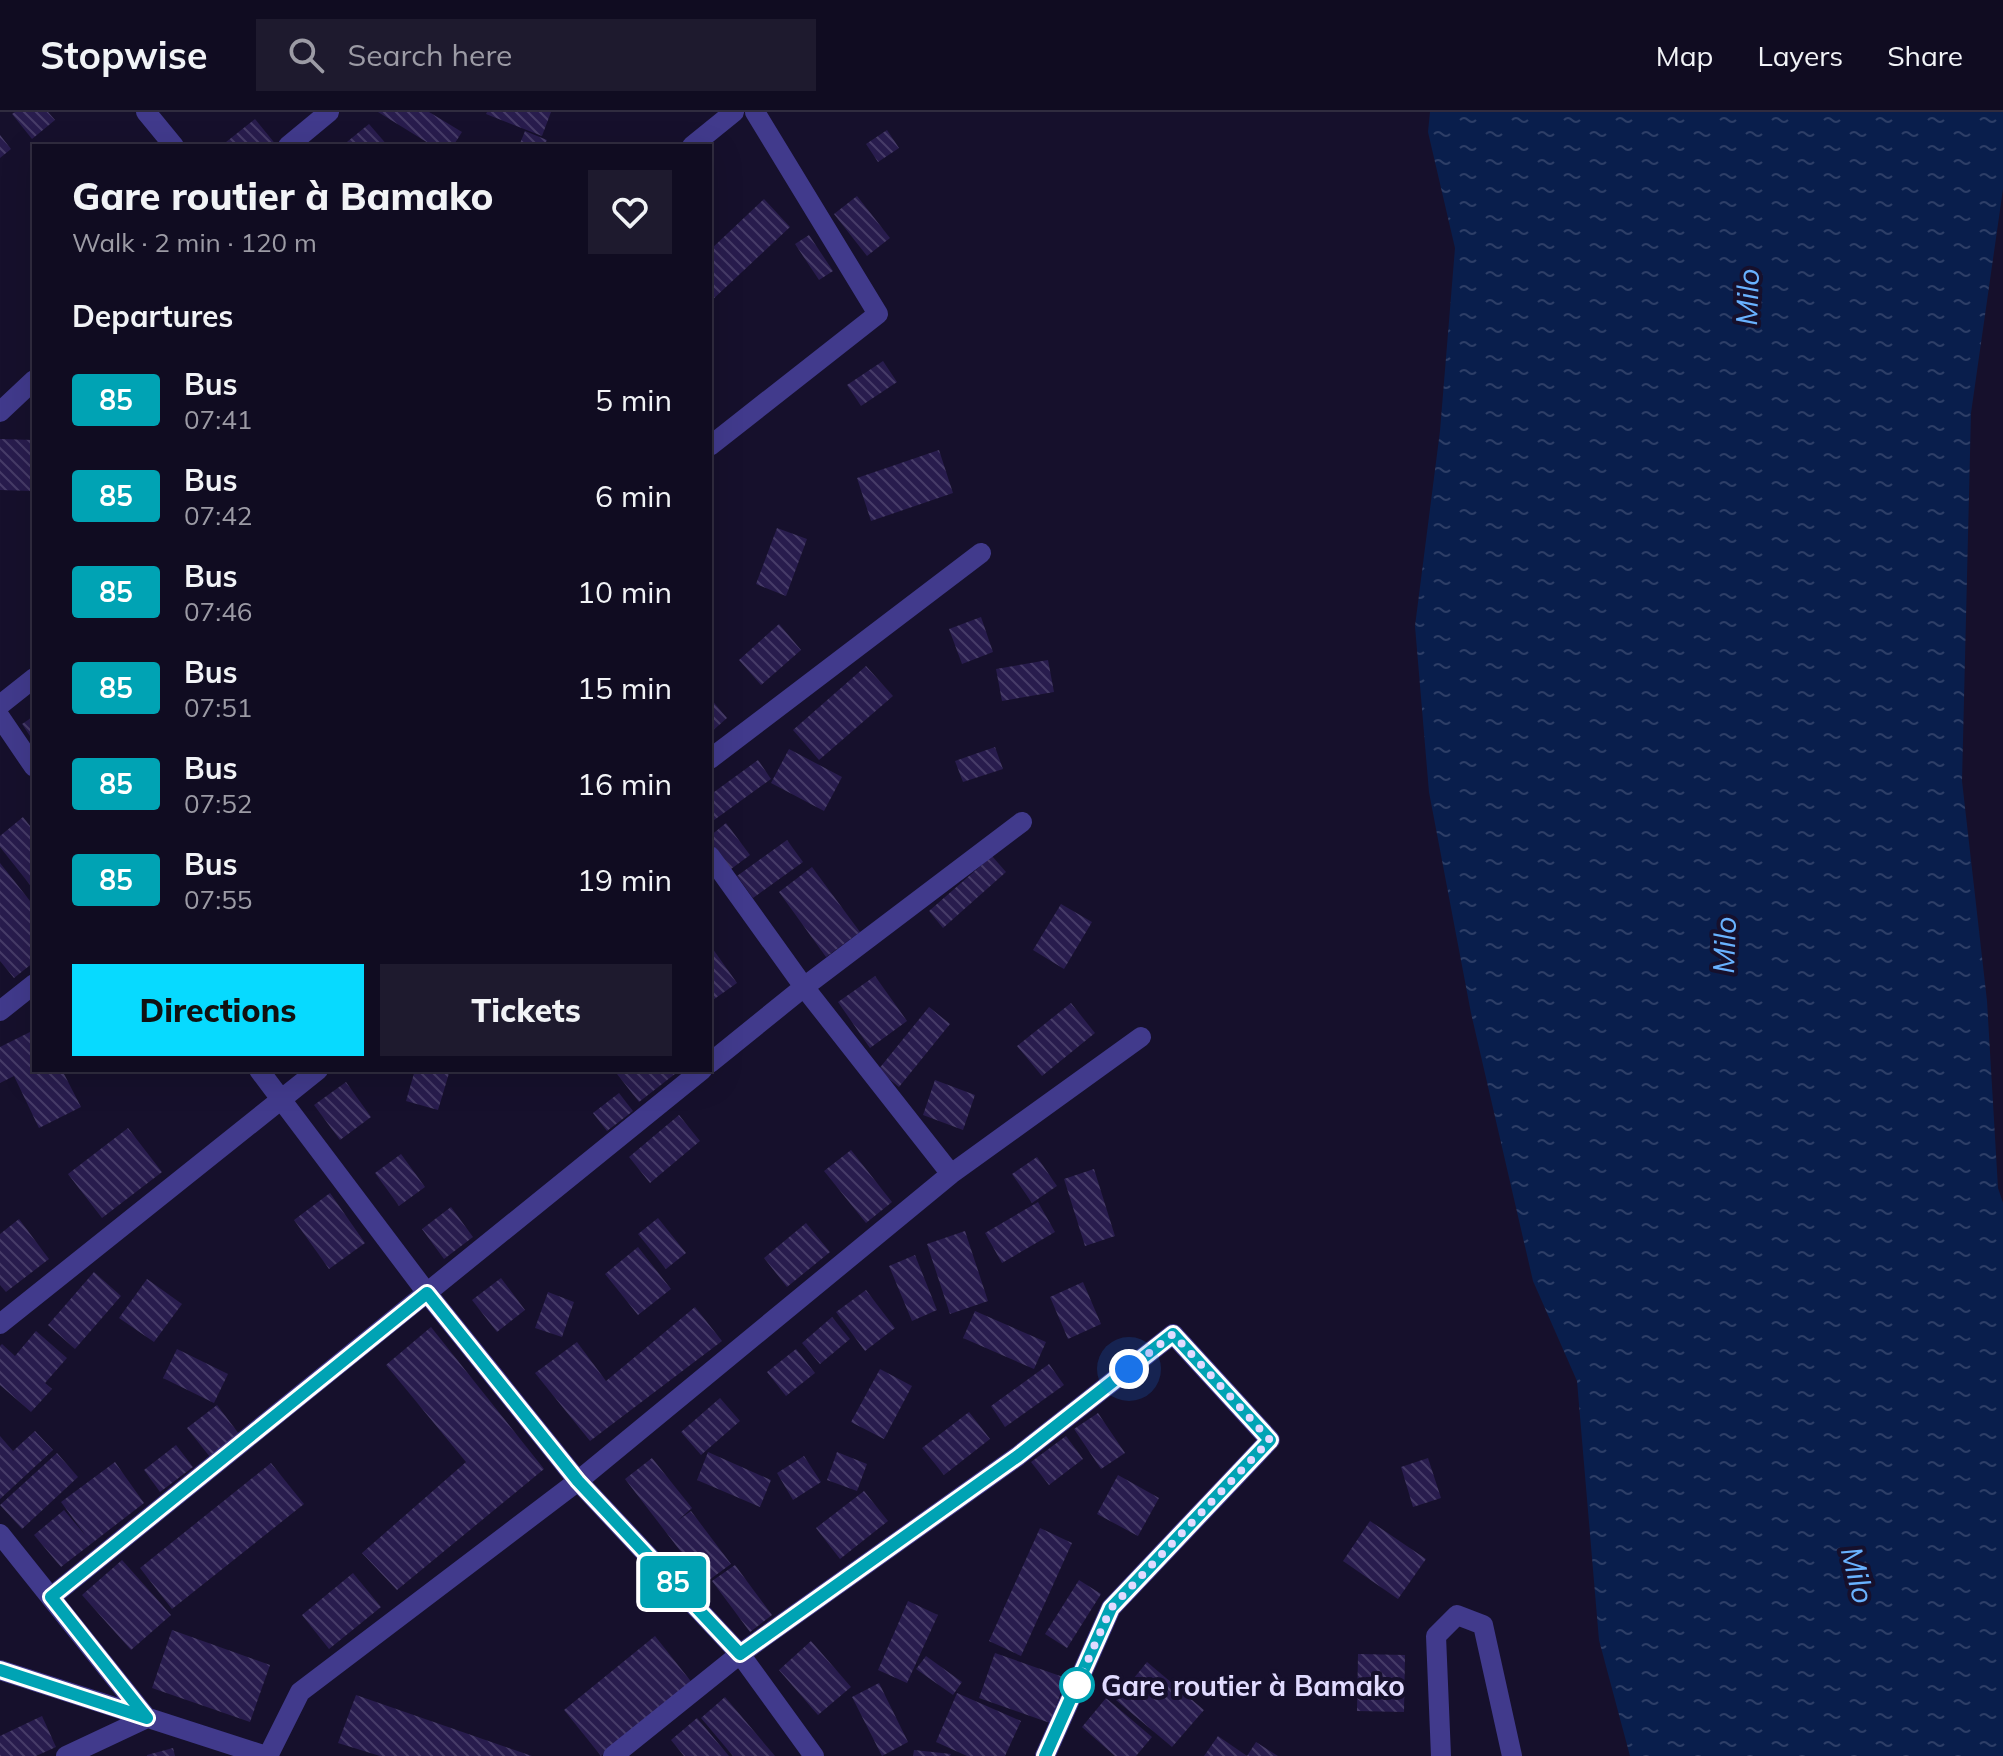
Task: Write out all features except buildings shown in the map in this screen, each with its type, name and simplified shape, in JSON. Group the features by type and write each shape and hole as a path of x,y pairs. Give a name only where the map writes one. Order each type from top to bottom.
{"street":[{"path":"146,112 172,144"},
{"path":"290,144 329,112"},
{"path":"694,144 734,112"},
{"path":"712,444 878,314 755,112"},
{"path":"0,412 32,382"},
{"path":"712,757 981,553"},
{"path":"0,705 32,680"},
{"path":"0,717 32,764"},
{"path":"712,1061 804,987 1022,822"},
{"path":"712,859 804,987 951,1174"},
{"path":"0,1011 32,986"},
{"path":"0,1670 267,1756 300,1692 578,1481 951,1174 1141,1037"},
{"path":"261,1072 427,1293 578,1481 740,1654 814,1756"},
{"path":"0,1324 316,1072"},
{"path":"51,1597 700,1072"},
{"path":"613,1756 740,1654 1018,1456 1173,1334 1270,1440 1111,1608 1045,1756"},
{"path":"0,1534 147,1718"},
{"path":"1441,1756 1436,1636 1457,1615 1483,1625 1512,1756"},
{"path":"66,1756 147,1718"}],"water":[{"name":"Milo","path":"1430,112 2003,112 2003,189 1971,413 1962,781 1987,1001 1998,1188 2003,1203 2003,1756 1630,1756 1599,1640 1577,1381 1533,1281 1471,1013 1429,792 1415,626 1440,431 1455,248 1428,132"}],"bus line":[{"name":"85","path":"0,1670 147,1718 51,1597 427,1293 578,1481 740,1654 1018,1456 1173,1334 1270,1440 1111,1608 1045,1756"}],"place":[{"name":"Gare routier à Bamako","path":"1077,1685"}],"route":[{"path":"1077,1685 1111,1608 1270,1440 1173,1334 1129,1369"}]}
